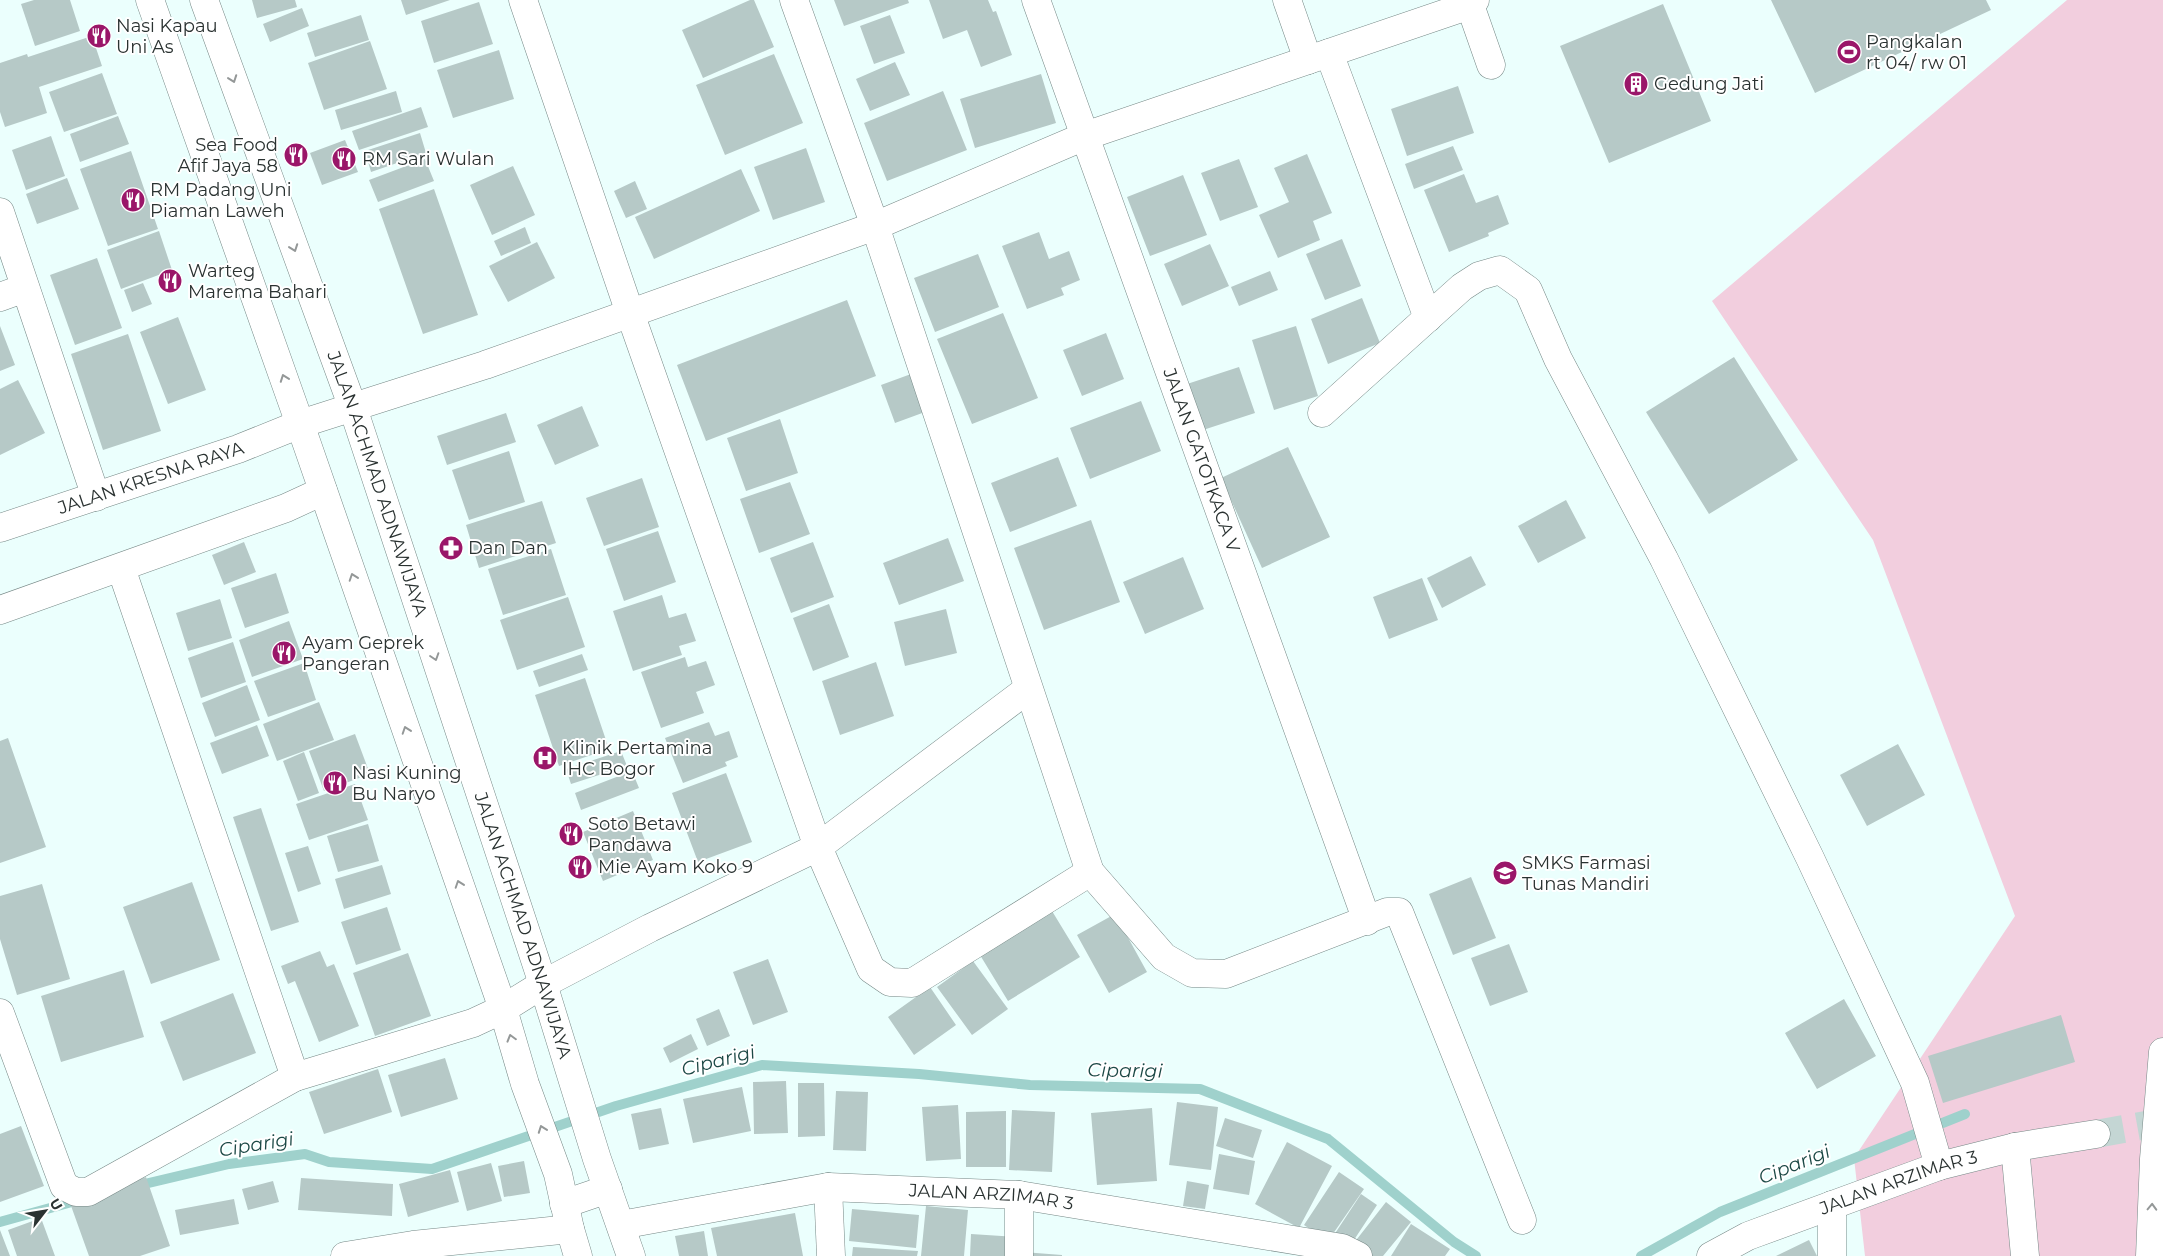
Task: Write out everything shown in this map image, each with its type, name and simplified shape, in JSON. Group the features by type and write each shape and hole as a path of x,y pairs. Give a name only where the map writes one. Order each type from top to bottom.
{"main road":[{"path":"150,0 300,424 503,1009 525,1084 558,1174 578,1256"},
{"name":"JALAN ACHMAD ADNAWIJAYA","path":"204,0 353,408 543,984 597,1159 631,1256"},
{"path":"523,0 630,313 818,847 871,969 890,982 912,983 1090,872"},
{"path":"794,0 875,226 1090,872 1164,957 1192,973 1226,974 1387,912 1399,912 1404,920 1522,1220"},
{"name":"JALAN GATOTKACA V","path":"1036,0 1367,920"},
{"path":"1287,0 1318,56 1428,318"},
{"path":"1472,3 1491,65"},
{"name":"JALAN KRESNA RAYA","path":"0,528 238,449 300,424 486,365 875,226 1085,136 1472,3"},
{"path":"0,212 12,293 96,497"},
{"path":"1322,413 1462,287 1479,276 1500,270 1528,290 1558,359 1664,559 1810,858 1915,1083 1936,1157"},
{"path":"0,610 286,508 323,491"},
{"path":"121,568 295,1077"},
{"path":"0,1013 64,1186 76,1192 88,1192 295,1077 473,1023 503,1009 543,984 650,928 818,847 1028,689"},
{"path":"2150,1256 2154,1159 2163,1052"},
{"name":"JALAN ARZIMAR 3","path":"1711,1256 1748,1236 1832,1205 1936,1157 2096,1134"},
{"path":"2015,1146 2025,1256"},
{"path":"828,1187 831,1256"},
{"name":"JALAN ARZIMAR 3","path":"621,1225 828,1187 1019,1195 1342,1248 1358,1256"},
{"path":"345,1256 567,1216 608,1189"},
{"path":"1019,1195 1019,1256"},
{"path":"1832,1205 1832,1256"}],"shaded area":[{"path":"2067,0 2163,0 2163,1256 1865,1256 1854,1158 2015,916 1873,540 1712,301"}],"building":[{"path":"34,0 70,0 80,31 35,46 21,4"},
{"path":"252,0 295,0 297,7 257,18"},
{"path":"401,0 450,0 406,15"},
{"path":"750,0 754,0 774,47 703,78 682,30"},
{"path":"834,0 908,0 909,3 844,26"},
{"path":"929,0 988,0 993,12 996,11 1012,55 981,67 967,30 943,39"},
{"name":"Pangkalan rt 04/ rw 01","path":"1771,0 1986,0 1991,10 1815,93"},
{"path":"479,2 493,44 434,63 421,21"},
{"name":"Gedung Jati","path":"1663,4 1711,121 1609,163 1560,46"},
{"path":"302,8 309,26 270,42 263,24"},
{"path":"361,15 369,40 315,57 307,33"},
{"path":"890,15 905,53 874,64 860,26"},
{"path":"92,36 102,66 39,87 47,113 5,127 0,112 0,63 27,54 28,57"},
{"path":"370,41 387,89 324,110 308,63"},
{"path":"499,50 514,99 453,118 437,70"},
{"path":"774,54 803,123 725,155 696,85"},
{"path":"895,62 910,95 870,111 856,79"},
{"path":"102,73 117,114 64,132 49,92"},
{"path":"1041,74 1056,123 975,148 960,99"},
{"path":"1458,86 1474,133 1407,156 1391,109"},
{"path":"396,91 402,112 341,130 335,110"},
{"path":"943,91 967,150 887,181 864,123"},
{"path":"421,107 428,127 359,150 352,131"},
{"path":"118,116 129,144 80,162 70,134"},
{"path":"420,133 426,153 371,172 365,151"},
{"path":"51,136 65,176 26,190 12,150"},
{"path":"345,140 358,172 322,185 310,153"},
{"path":"1453,146 1463,170 1414,189 1405,164"},
{"path":"806,148 825,202 773,220 754,167"},
{"path":"131,151 158,229 108,246 80,169"},
{"path":"1307,154 1332,213 1313,221 1320,240 1278,258 1259,215 1289,202 1274,168"},
{"path":"425,159 434,181 378,202 369,180"},
{"path":"1239,159 1258,207 1220,221 1201,173"},
{"path":"513,166 535,215 492,235 470,185"},
{"path":"741,169 760,211 654,259 635,217"},
{"path":"1464,174 1476,203 1498,195 1509,224 1488,233 1489,236 1449,252 1424,190"},
{"path":"1183,175 1207,235 1150,256 1127,197"},
{"path":"67,178 79,209 37,224 26,194"},
{"path":"635,181 647,209 626,218 614,191"},
{"path":"434,189 478,315 423,334 379,209"},
{"path":"525,227 531,243 501,256 494,241"},
{"path":"159,231 172,270 121,289 107,250"},
{"path":"1039,232 1049,259 1069,251 1080,280 1061,288 1064,295 1027,309 1002,246"},
{"path":"1342,239 1361,286 1325,300 1306,254"},
{"path":"537,242 555,278 508,302 489,266"},
{"path":"1210,244 1229,286 1182,306 1164,264"},
{"path":"978,254 999,307 935,332 914,278"},
{"path":"97,258 122,328 75,345 50,275"},
{"path":"1270,271 1278,290 1239,306 1231,287"},
{"path":"143,283 152,304 132,312 124,290"},
{"path":"1362,298 1380,343 1328,364 1311,319"},
{"path":"847,300 876,376 706,441 677,365"},
{"path":"1003,313 1038,398 972,424 937,339"},
{"path":"178,317 206,390 168,404 140,332"},
{"path":"0,326 15,365 0,371"},
{"path":"1296,326 1318,396 1274,410 1252,340"},
{"path":"1106,333 1124,379 1082,396 1063,350"},
{"path":"128,334 161,431 103,450 71,354"},
{"path":"1734,357 1798,460 1709,514 1646,412"},
{"path":"1239,367 1255,413 1203,430 1187,384"},
{"path":"911,374 925,412 895,423 881,385"},
{"path":"18,380 45,433 0,455 0,389"},
{"path":"1141,401 1161,451 1090,479 1070,428"},
{"path":"582,406 599,446 555,465 537,425"},
{"path":"506,413 516,442 447,465 437,436"},
{"path":"780,419 798,473 746,491 727,438"},
{"path":"1288,447 1330,537 1262,568 1221,478"},
{"path":"509,451 525,502 469,520 452,470"},
{"path":"1058,457 1077,506 1010,532 991,483"},
{"path":"642,478 659,527 604,546 586,498"},
{"path":"790,482 810,534 759,553 740,499"},
{"path":"1566,500 1586,538 1538,563 1518,526"},
{"path":"542,501 556,543 479,568 466,525"},
{"path":"1091,520 1120,602 1044,630 1014,548"},
{"path":"658,531 676,582 624,601 606,549"},
{"path":"948,538 964,581 899,605 883,563"},
{"path":"244,542 256,572 224,585 212,555"},
{"path":"813,542 834,597 791,613 770,558"},
{"path":"551,549 566,595 503,615 488,569"},
{"path":"1471,556 1486,585 1442,608 1427,578"},
{"path":"1183,557 1204,609 1145,634 1123,582"},
{"path":"276,573 289,613 245,628 231,588"},
{"path":"1422,578 1438,620 1389,639 1373,597"},
{"path":"662,595 669,618 686,613 696,641 679,646 682,655 633,671 613,611"},
{"path":"568,597 585,647 517,670 500,620"},
{"path":"220,599 232,638 188,651 176,613"},
{"path":"829,604 849,657 813,671 793,618"},
{"path":"946,609 957,653 905,666 894,622"},
{"path":"289,621 303,659 252,677 239,640"},
{"path":"233,642 246,682 201,698 188,658"},
{"path":"582,654 588,670 539,687 533,671"},
{"path":"685,657 688,667 706,661 715,685 696,692 704,713 661,728 641,672"},
{"path":"876,662 894,716 840,735 822,681"},
{"path":"304,663 316,700 268,717 254,681"},
{"path":"585,678 609,749 559,766 535,695"},
{"path":"247,685 260,720 215,737 202,703"},
{"path":"319,702 334,740 277,761 263,724"},
{"path":"709,722 715,736 729,731 738,757 725,762 727,766 683,783 665,738"},
{"path":"257,725 269,756 222,774 210,743"},
{"path":"355,734 370,774 324,791 309,751"},
{"path":"8,738 46,847 0,863 0,741"},
{"path":"1898,744 1925,795 1867,826 1840,775"},
{"path":"621,751 627,766 571,784 566,769"},
{"path":"304,752 319,793 298,801 283,761"},
{"path":"632,771 639,788 581,810 575,793"},
{"path":"726,773 752,842 698,862 672,793"},
{"path":"355,784 368,820 309,840 296,804"},
{"path":"261,808 299,922 271,931 233,817"},
{"path":"633,811 653,860 603,881 583,832"},
{"path":"368,824 379,861 338,872 327,836"},
{"path":"308,846 321,884 298,892 285,853"},
{"path":"382,865 391,894 344,909 335,879"},
{"path":"1471,877 1496,938 1453,955 1429,894"},
{"path":"192,882 220,960 151,984 123,907"},
{"path":"42,884 70,979 17,995 0,939 0,896"},
{"path":"387,907 401,950 356,965 341,922"},
{"path":"1052,911 1080,957 1008,1001 980,955"},
{"path":"1115,914 1147,972 1109,993 1077,935"},
{"path":"1509,944 1528,992 1490,1006 1471,958"},
{"path":"320,951 327,967 334,964 359,1026 319,1042 295,981 288,984 281,966"},
{"path":"408,953 431,1016 375,1036 353,973"},
{"path":"768,959 788,1012 753,1025 733,972"},
{"path":"973,961 1008,1009 972,1035 937,987"},
{"path":"124,970 144,1037 61,1062 41,996"},
{"path":"930,987 956,1025 914,1055 888,1017"},
{"path":"233,993 256,1053 183,1081 160,1022"},
{"path":"1844,999 1876,1056 1817,1089 1785,1033"},
{"path":"719,1009 730,1036 707,1046 696,1019"},
{"path":"2061,1015 2075,1062 1943,1103 1928,1056"},
{"path":"691,1034 698,1049 670,1063 663,1048"},
{"path":"445,1058 458,1099 401,1117 388,1075"},
{"path":"378,1069 392,1112 324,1134 309,1092"},
{"path":"786,1081 788,1133 754,1134 753,1082"},
{"path":"798,1083 824,1083 825,1136 798,1137"},
{"path":"742,1087 751,1131 693,1143 683,1099"},
{"path":"836,1091 868,1092 866,1151 833,1150"},
{"path":"1177,1102 1218,1107 1211,1170 1169,1165"},
{"path":"958,1105 961,1159 926,1161 922,1107"},
{"path":"661,1108 669,1144 639,1150 631,1114"},
{"path":"1152,1108 1157,1181 1097,1185 1091,1113"},
{"path":"1012,1110 1055,1112 1052,1172 1009,1170"},
{"path":"1006,1111 1006,1167 966,1167 966,1112"},
{"path":"1225,1118 1262,1130 1253,1158 1216,1146"},
{"path":"21,1126 44,1186 0,1202 0,1134"},
{"path":"1287,1142 1332,1166 1299,1228 1255,1204"},
{"path":"1219,1154 1255,1161 1249,1195 1213,1189"},
{"path":"524,1161 530,1193 504,1197 498,1166"},
{"path":"491,1163 502,1201 467,1211 457,1172"},
{"path":"450,1170 459,1202 408,1217 399,1184"},
{"path":"1339,1172 1364,1189 1328,1241 1304,1225"},
{"path":"146,1177 170,1246 140,1256 89,1256 70,1203"},
{"path":"301,1178 393,1184 392,1216 298,1210"},
{"path":"273,1181 279,1202 248,1210 242,1189"},
{"path":"1187,1181 1209,1185 1205,1209 1183,1206"},
{"path":"1361,1194 1377,1205 1350,1246 1334,1235"},
{"path":"234,1199 239,1224 180,1235 175,1210"},
{"path":"1386,1202 1411,1222 1383,1256 1363,1256 1350,1248"},
{"path":"926,1206 968,1210 964,1256 921,1256"},
{"path":"852,1209 919,1215 916,1248 849,1241"},
{"path":"795,1213 803,1256 717,1256 711,1228"},
{"path":"41,1218 55,1256 17,1256 8,1230"},
{"path":"1411,1224 1450,1249 1445,1256 1391,1256"},
{"path":"0,1230 10,1256 0,1256"},
{"path":"704,1231 708,1256 679,1256 675,1236"},
{"path":"971,1234 1017,1237 1016,1256 970,1256"},
{"path":"1809,1240 1817,1256 1776,1256"},
{"path":"853,1247 918,1251 917,1256 852,1256"},
{"path":"1023,1252 1062,1255 1062,1256 1023,1256"}],"waterway":[{"name":"Ciparigi","path":"136,1186 229,1164 305,1154 329,1162 432,1169 616,1106 762,1065 919,1074 1030,1085 1200,1089 1328,1139 1454,1242 1476,1256"},
{"name":"Ciparigi","path":"1641,1256 1720,1212 1965,1114"},
{"name":"Ciparigi","path":"0,1222 79,1200"}],"tunnel":[{"path":"2096,1134 2163,1122"}],"place":[{"name":"Nasi Kapau Uni As","path":"99,36"},
{"name":"Pangkalan rt 04/ rw 01","path":"1849,52"},
{"name":"Gedung Jati","path":"1636,84"},
{"name":"Sea Food Afif Jaya 58","path":"296,155"},
{"name":"RM Sari Wulan","path":"344,159"},
{"name":"RM Padang Uni Piaman Laweh","path":"133,200"},
{"name":"Warteg Marema Bahari","path":"170,281"},
{"name":"Dan Dan","path":"451,548"},
{"name":"Ayam Geprek Pangeran","path":"284,653"},
{"name":"Klinik Pertamina IHC Bogor","path":"545,758"},
{"name":"Nasi Kuning Bu Naryo","path":"335,783"},
{"name":"Soto Betawi Pandawa","path":"571,834"},
{"name":"Mie Ayam Koko 9","path":"580,867"},
{"name":"SMKS Farmasi Tunas Mandiri","path":"1505,873"}]}
